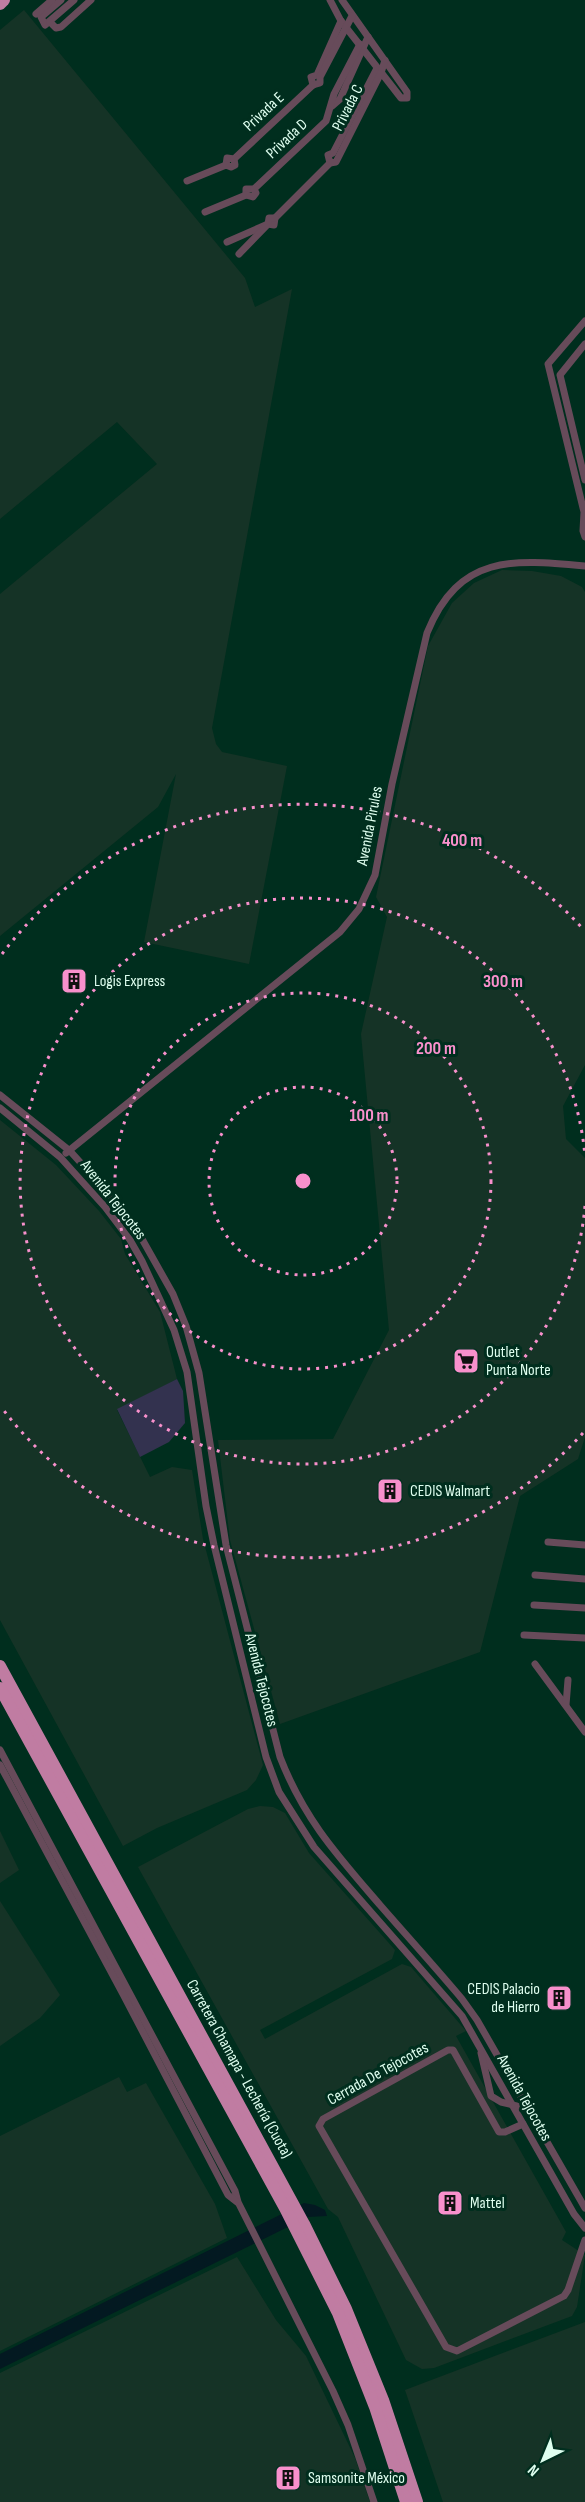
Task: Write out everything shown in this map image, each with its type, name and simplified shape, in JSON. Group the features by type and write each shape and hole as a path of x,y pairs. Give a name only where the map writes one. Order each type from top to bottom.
{"highway":[{"path":"0,4 4,0"},
{"name":"Carretera Chamapa - Lechería (Cuota)","path":"0,1666 289,2205 338,2313 375,2407 406,2502"},
{"name":"Carretera Chamapa - Lechería (Cuota)","path":"0,1688 289,2205"},
{"name":"Carretera Chamapa - Lechería (Cuota)","path":"299,2226 346,2309 379,2390 417,2502"}],"street":[{"path":"36,14 52,0"},
{"path":"61,0 41,17 45,25 74,0"},
{"path":"50,22 58,28 61,27 91,0"},
{"path":"330,0 341,21 379,70 401,98 407,98 407,92 342,0"},
{"name":"Privada E","path":"318,76 352,16"},
{"name":"Privada E","path":"318,76 341,21"},
{"name":"Privada D","path":"205,212 246,195 248,188 254,189 326,121 334,94 368,37"},
{"name":"Privada C","path":"227,242 275,224 275,218 330,163 327,158 335,155 385,60"},
{"name":"Privada E","path":"187,181 226,165 233,166 234,159 313,85 311,77 318,76"},
{"name":"Privada C","path":"239,254 268,225"},
{"path":"581,475 548,364 585,321"},
{"path":"585,344 560,375 581,475 585,537"},
{"name":"Avenida Pirules","path":"60,1157 340,932 359,909 375,875 394,773 427,633 434,615 446,598 462,581 483,568 533,561 585,566"},
{"name":"Avenida Tejocotes","path":"0,1095 70,1151 133,1224 163,1274 182,1316 199,1373 226,1545 278,1749 292,1787 310,1821 335,1853 467,2006 585,2208"},
{"name":"Avenida Tejocotes","path":"0,1108 60,1157 105,1207 129,1240 148,1274 168,1319 187,1372 206,1506 214,1545 266,1758 279,1792 314,1846 462,2016 574,2214 585,2228"},
{"path":"168,1319 182,1316"},
{"path":"548,1542 585,1545"},
{"path":"535,1575 585,1579"},
{"path":"534,1605 585,1608"},
{"path":"524,1635 585,1638"},
{"path":"535,1664 585,1731"},
{"path":"566,1705 568,1680"},
{"path":"0,1750 235,2191 238,2202 333,2391 348,2425 374,2502"},
{"path":"0,1765 118,1983 228,2195 238,2202"},
{"path":"479,2046 491,2096 501,2102 529,2109"},
{"name":"Cerrada De Tejocotes","path":"523,2124 505,2132 499,2132 453,2050 448,2050 323,2119 319,2126 446,2347 451,2351 457,2351 564,2296 585,2240"}],"shaded area":[{"path":"24,10 245,278 255,307 292,289 212,728 216,744 222,752 287,766 249,964 144,942 176,774 158,807 0,936 0,594 157,464 117,422 0,519 0,30"},
{"path":"502,570 532,571 561,576 582,587 585,592 585,1065 563,1106 566,1139 585,1158 585,1437 578,1459 520,1496 480,1652 280,1724 230,1540 218,1440 333,1439 389,1330 361,1034 387,917 376,897 428,646 452,603 474,583"},
{"path":"0,1120 56,1165 99,1211 121,1239 125,1254 160,1312 177,1379 117,1410 150,1477 172,1467 192,1470 203,1539 263,1765 256,1780 247,1790 157,1828 123,1846 0,1620"},
{"path":"177,1379 183,1391 185,1423 169,1442 140,1457 117,1409"},
{"path":"260,1806 273,1807 285,1813 309,1853 395,1950 392,1959 260,2030 265,2039 402,1964 411,1967 466,2031 456,2036 566,2232 562,2240 585,2255 577,2307 572,2316 434,2368 422,2369 406,2360 338,2217 328,2209 138,1867 248,1809"},
{"path":"0,1831 19,1870 0,1883"},
{"path":"0,1901 60,1995 40,2018 0,2046"},
{"path":"119,2077 127,2092 146,2083 215,2204 227,2238 0,2351 0,2136"},
{"path":"237,2257 276,2320 306,2356 355,2458 370,2502 0,2502 0,2373"},
{"path":"585,2322 585,2502 443,2502 405,2390"}],"water":[{"path":"304,2203 325,2210 327,2216 308,2217 0,2369 0,2354"}],"place":[{"name":"Logis Express","path":"74,981"},
{"name":"Outlet Punta Norte","path":"466,1361"},
{"name":"CEDIS Walmart","path":"390,1491"},
{"name":"CEDIS Palacio de Hierro","path":"559,1998"},
{"name":"Mattel","path":"450,2203"},
{"name":"Samsonite México","path":"288,2478"}]}
